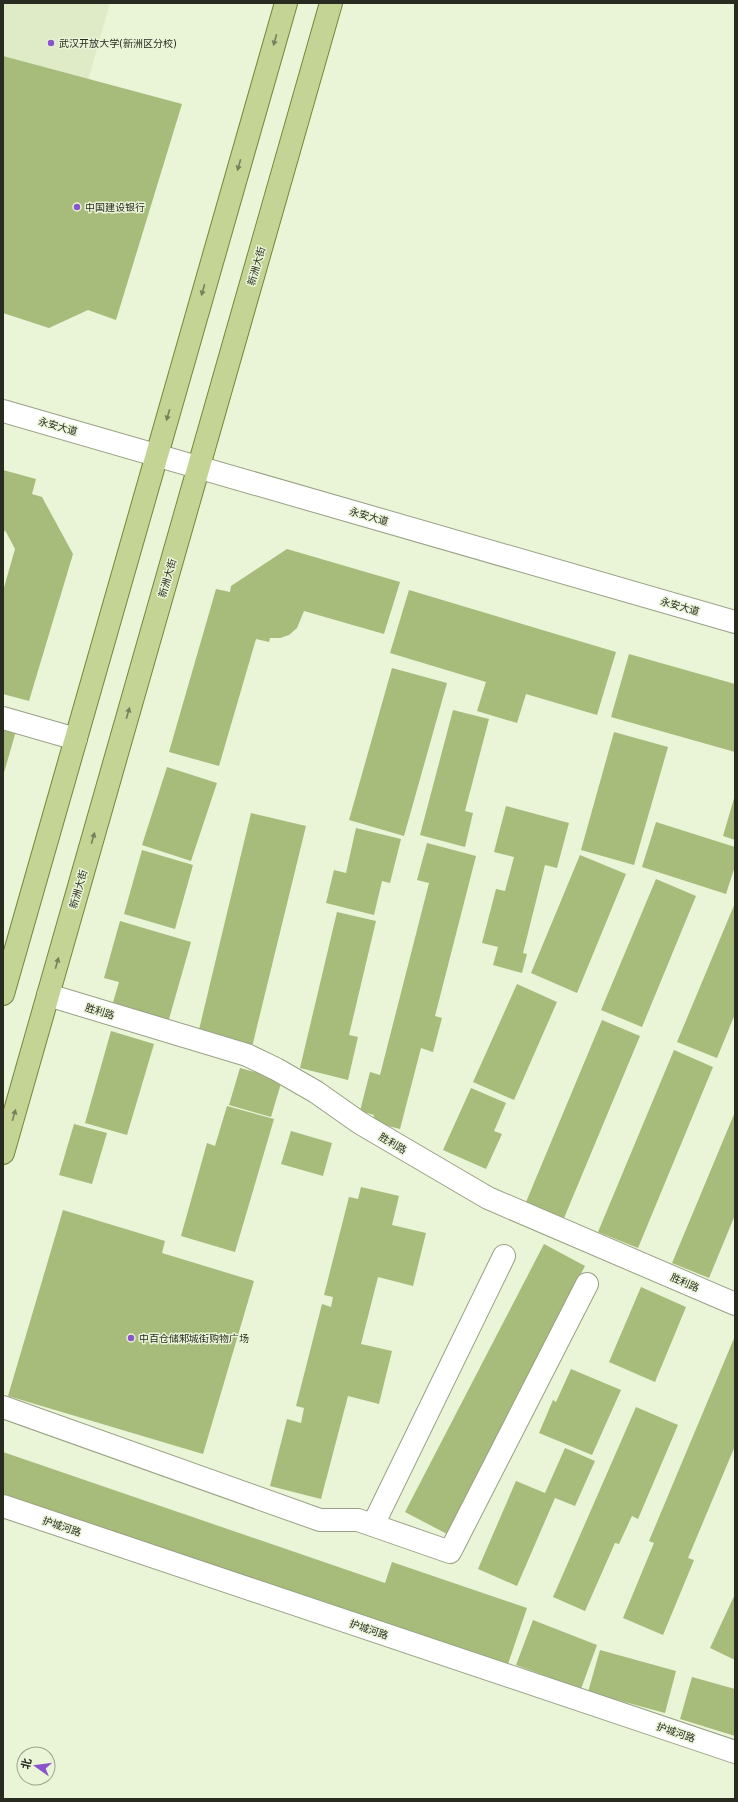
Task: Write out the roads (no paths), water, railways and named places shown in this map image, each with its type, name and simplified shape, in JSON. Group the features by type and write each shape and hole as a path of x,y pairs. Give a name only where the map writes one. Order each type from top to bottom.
{"main road":[{"path":"3,994 286,3"},
{"name":"新洲大街","path":"3,1153 331,3"}],"street":[{"name":"永安大道","path":"3,411 735,622"},
{"path":"3,718 76,739"},
{"name":"胜利路","path":"48,995 247,1055 316,1092 360,1123 488,1198 735,1304"},
{"path":"374,1525 504,1256"},
{"path":"3,1407 320,1520 358,1520 450,1552 586,1284"},
{"name":"护城河路","path":"3,1506 735,1752"}],"place":[{"name":"武汉开放大学(新洲区分校)","path":"51,43"},
{"name":"中国建设银行","path":"77,207"},
{"name":"中百仓储邾城街购物广场","path":"131,1338"}]}
